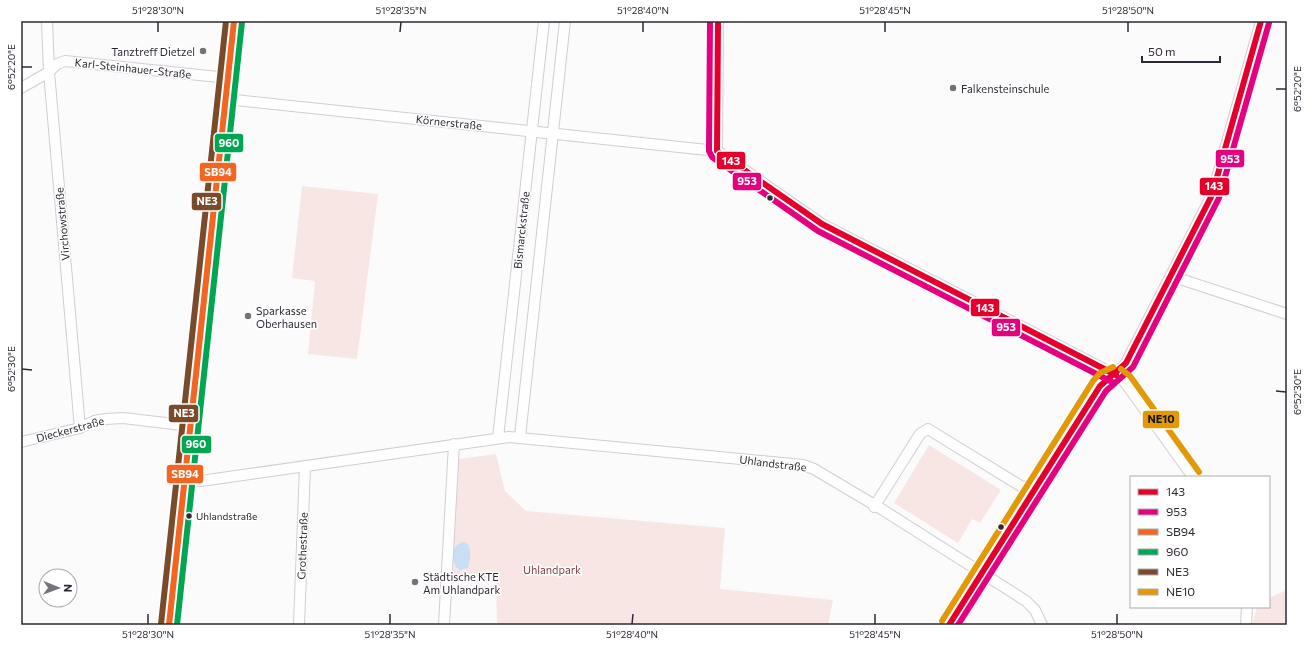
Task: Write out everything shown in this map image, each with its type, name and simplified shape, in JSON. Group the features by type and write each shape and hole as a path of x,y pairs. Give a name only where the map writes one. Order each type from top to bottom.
{"street":[{"name":"Virchowstraße","path":"47,21 49,72 80,428"},
{"path":"169,625 234,21"},
{"name":"Bismarckstraße","path":"498,438 544,21"},
{"name":"Bismarckstraße","path":"520,437 565,21"},
{"path":"718,21 718,151"},
{"path":"949,625 1100,386 1105,379 1116,375 1126,363 1171,276 1212,196 1260,21"},
{"name":"Karl-Steinhauer-Straße","path":"21,88 49,72 61,62 68,61 228,78"},
{"name":"Körnerstraße","path":"226,98 718,151 822,224 1116,375 1124,381 1192,476"},
{"path":"1171,276 1287,314"},
{"name":"Dieckerstraße","path":"21,442 80,428 94,421 114,418 191,426"},
{"path":"874,507 920,434 928,429 1032,493"},
{"name":"Uhlandstraße","path":"185,479 201,481 454,444 498,438 520,437 803,465 819,472 1030,604 1038,614 1042,625"},
{"path":"444,625 454,444"},
{"name":"Grothestraße","path":"299,625 305,466"},
{"path":"1246,625 1247,608"}],"green space":[{"path":"302,186 378,194 357,359 308,354 315,281 292,278"},
{"path":"929,445 1001,490 980,523 972,519 958,543 894,503"},
{"name":"Uhlandpark","path":"496,454 505,491 526,511 725,528 720,589 833,600 828,625 497,625 496,577 449,578 452,460"},
{"path":"1287,590 1287,625 1252,625 1257,608 1270,608 1270,598"}],"water":[{"path":"462,542 467,543 469,546 470,555 468,568 460,570 456,567 453,553 458,544"}],"transit line":[{"name":"NE3","path":"161,624 226,21"},
{"name":"SB94","path":"169,625 234,21"},
{"name":"953","path":"710,21 709,151 712,157 818,231 1112,382"},
{"name":"143","path":"718,21 717,151 822,224 1116,375"},
{"name":"143","path":"949,625 1100,386 1126,363 1212,195 1261,21"},
{"name":"960","path":"177,625 242,22"},
{"name":"953","path":"958,625 1106,391 1133,367 1219,198 1269,23"},
{"name":"NE10","path":"942,621 1093,381 1100,373 1113,367"},
{"name":"NE10","path":"1121,369 1130,376 1199,472"}],"place":[{"name":"Tanztreff Dietzel","path":"203,51"},
{"name":"Falkensteinschule","path":"953,88"},
{"name":"Sparkasse Oberhausen","path":"248,316"},
{"name":"Uhlandstraße","path":"189,516"},
{"name":"Städtische KTE Am Uhlandpark","path":"415,582"}]}
